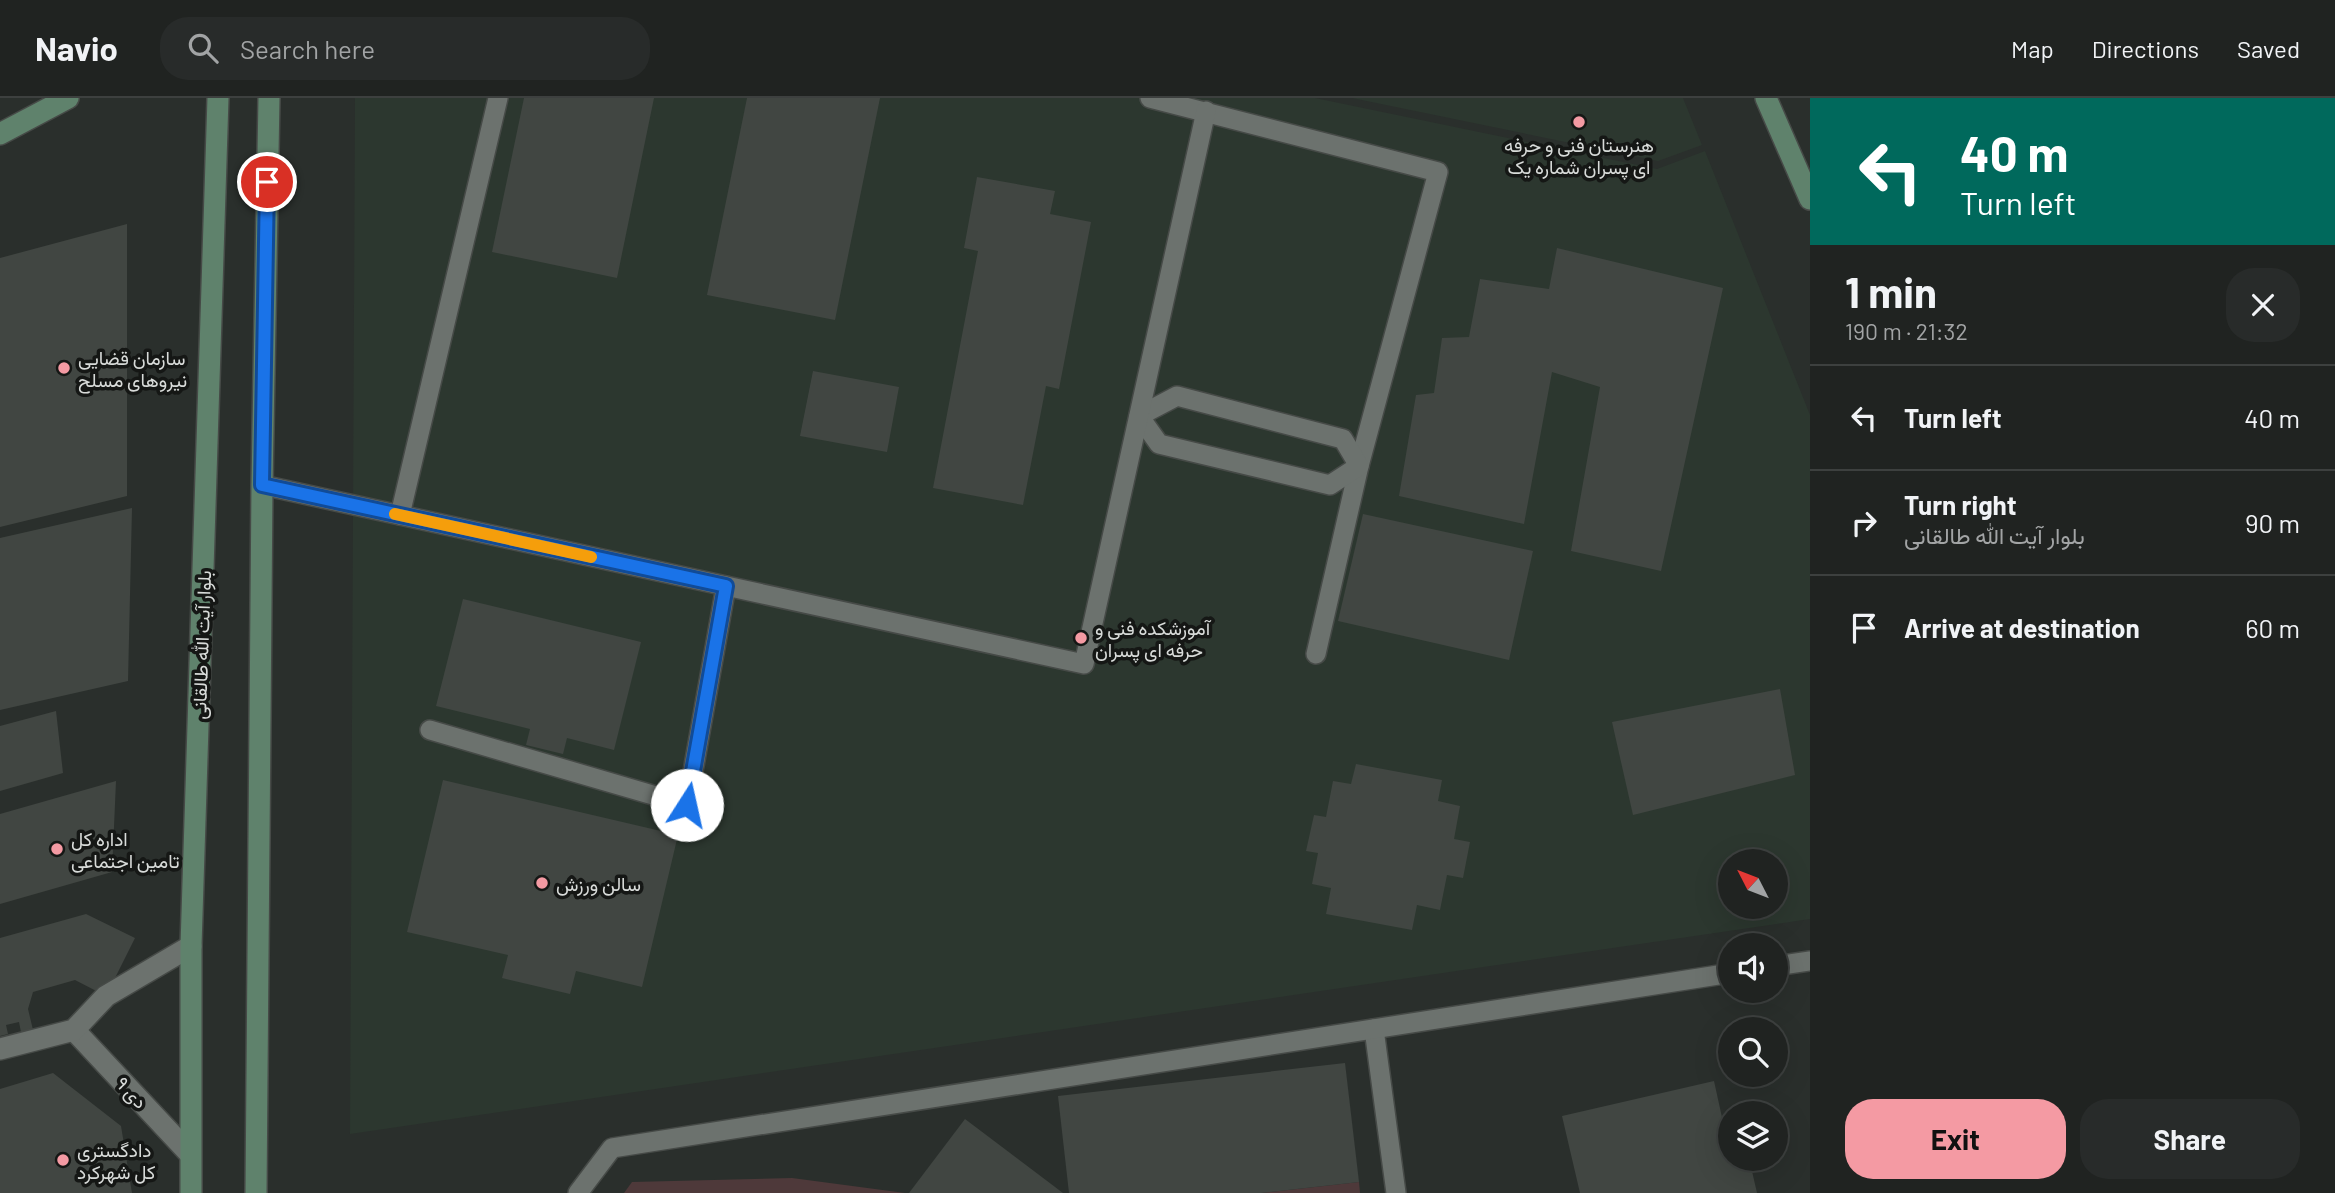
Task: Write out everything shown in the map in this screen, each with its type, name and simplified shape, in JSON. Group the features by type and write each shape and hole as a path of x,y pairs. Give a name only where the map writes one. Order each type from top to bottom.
{"main road":[{"path":"0,134 68,98"},
{"name":"بلوار آیت الله طالقانی","path":"191,1193 191,946 218,98"},
{"path":"256,1193 262,485 269,98"},
{"path":"1766,98 1810,199"}],"street":[{"path":"258,98 267,182"},
{"path":"0,1049 74,1030 106,996 191,946"},
{"name":"۹ دی","path":"74,1030 190,1154"}],"lane":[{"path":"400,515 498,98"},
{"path":"1150,98 1438,172 1359,466 1316,654"},
{"path":"262,485 1083,664 1206,111"},
{"path":"1139,416 1177,396 1343,439 1359,466"},
{"path":"1139,416 1159,444 1330,485 1359,466"},
{"path":"430,730 687,805 726,586"},
{"path":"1788,964 1810,961"},
{"path":"578,1193 611,1148 1718,975"},
{"path":"1374,1029 1396,1193"}],"shaded area":[{"name":"آموزشکده فنی و حرفه ای پسران","path":"355,98 1315,98 1657,169 1705,151 1810,415 1810,919 350,1134"},
{"name":"هنرستان فنی و حرفه ای پسران شماره یک","path":"1352,98 1683,98 1702,145 1658,161"},
{"path":"792,1178 905,1193 624,1193 632,1182"},
{"path":"1359,1182 1360,1193 1261,1193"}],"building":[{"path":"524,98 654,98 617,278 492,252"},
{"path":"747,98 880,98 835,320 707,295"},
{"path":"977,177 1055,191 1050,214 1091,222 1059,389 1046,386 1023,505 933,488 978,251 964,248"},
{"name":"سازمان قضایی نیروهای مسلح","path":"127,224 127,496 0,527 0,258"},
{"path":"1557,248 1723,288 1661,571 1571,551 1600,387 1552,372 1524,524 1399,496 1416,395 1434,393 1442,338 1469,337 1480,279 1549,289"},
{"path":"813,371 899,387 887,452 800,436"},
{"path":"132,508 128,681 0,710 0,538"},
{"path":"1363,514 1533,551 1509,660 1338,621"},
{"path":"463,599 641,642 614,750 567,738 563,754 526,745 530,729 436,706"},
{"path":"1780,689 1795,775 1633,815 1612,722"},
{"path":"56,711 63,773 0,791 0,726"},
{"path":"1356,764 1442,780 1438,801 1460,806 1454,839 1470,842 1463,878 1447,875 1440,910 1417,905 1412,930 1326,914 1331,888 1312,884 1318,853 1306,851 1314,815 1326,817 1333,781 1351,784"},
{"name":"سالن ورزش","path":"443,780 678,835 642,987 576,971 570,994 502,978 508,955 407,932"},
{"name":"اداره کل تامین اجتماعی","path":"116,781 112,872 0,904 0,814"},
{"path":"86,914 135,938 106,996 75,980 33,992 28,1009 34,1034 22,1037 19,1022 6,1025 8,1034 0,1036 0,938"},
{"path":"1345,1063 1359,1182 1261,1193 1069,1193 1058,1096"},
{"name":"دادگستری کل شهرکرد","path":"53,1073 121,1126 132,1193 0,1193 0,1089"},
{"path":"1714,1081 1718,1101 1718,1171 1752,1171 1757,1193 1580,1193 1562,1116"},
{"path":"965,1119 1063,1193 909,1193"}],"slow traffic":[{"path":"395,514 591,557"}],"place":[{"name":"هنرستان فنی و حرفه ای پسران شماره یک","path":"1579,122"},
{"name":"سازمان قضایی نیروهای مسلح","path":"64,368"},
{"name":"آموزشکده فنی و حرفه ای پسران","path":"1081,638"},
{"name":"اداره کل تامین اجتماعی","path":"57,849"},
{"name":"سالن ورزش","path":"542,883"},
{"name":"دادگستری کل شهرکرد","path":"63,1160"}],"route":[{"path":"267,182 262,485 726,586 687,805"}]}
